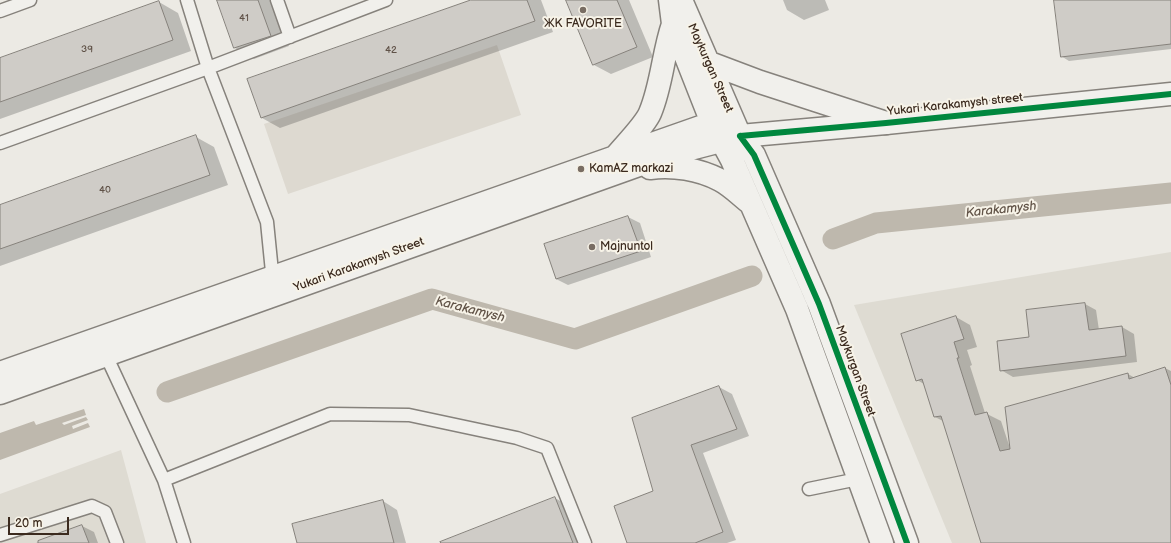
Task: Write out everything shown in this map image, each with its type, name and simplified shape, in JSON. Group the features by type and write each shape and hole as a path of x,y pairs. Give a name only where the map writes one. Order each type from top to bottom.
{"main road":[{"name":"Maykurgan Street","path":"670,0 673,24 724,133 754,155 818,304 907,543"},
{"name":"Maykurgan Street","path":"681,0 708,62 724,133 732,160 797,309 882,543"},
{"path":"673,24 666,46 659,83 649,114 617,164 677,167 699,172 721,180 754,211"},
{"path":"708,62 760,82 886,123"},
{"name":"Yukari Karakamysh street","path":"724,133 886,123 1171,94"},
{"name":"Yukari Karakamysh Street","path":"0,393 102,347 617,164 667,155 724,133"},
{"name":"Yukari Karakamysh Street","path":"0,373 102,347"}],"lane":[{"path":"0,10 30,0"},
{"path":"187,0 208,68 267,222 274,286"},
{"path":"277,0 290,37"},
{"path":"0,143 208,68 386,0"},
{"path":"102,347 164,480 184,543"},
{"path":"164,480 330,414 409,415 517,438 547,448 584,543"},
{"path":"810,489 858,479"},
{"path":"0,535 92,506 105,512 117,543"}],"shaded area":[{"path":"497,45 521,115 288,194 264,124"},
{"path":"1171,252 1171,543 952,543 854,305"},
{"path":"84,409 86,415 62,423 64,425 86,417 88,420 72,426 73,429 88,423 90,427 0,460 0,433 34,421 36,425"},
{"path":"121,450 146,543 0,543 0,494"}],"building":[{"path":"217,0 258,0 271,36 234,48"},
{"path":"471,0 527,0 535,21 261,118 247,79"},
{"path":"566,0 617,0 637,47 593,65"},
{"path":"1054,0 1171,0 1171,44 1061,57"},
{"path":"159,1 173,40 0,102 0,58"},
{"path":"196,135 210,175 0,249 0,205"},
{"path":"628,216 641,251 556,279 544,244"},
{"path":"1085,303 1089,330 1122,326 1126,356 1000,371 997,341 1029,337 1026,310"},
{"path":"956,316 964,339 954,342 959,358 957,358 975,415 987,412 1000,451 1010,449 1005,407 1128,373 1129,379 1165,367 1171,385 1171,543 981,543 941,416 934,417 922,379 916,381 901,334"},
{"path":"719,386 737,429 691,445 723,532 695,543 627,543 614,506 653,491 632,418"},
{"path":"555,497 573,543 440,542"},
{"path":"383,500 394,543 297,543 292,524"},
{"path":"82,525 89,543 38,543 38,541"}],"waterway":[{"name":"Karakamysh","path":"833,239 876,223 1171,193"},
{"name":"Karakamysh","path":"167,392 432,299 575,339 752,276"}],"cycle path":[{"path":"740,136 886,123 1171,94"},
{"path":"740,136 754,155 819,304 907,543"}],"place":[{"name":"ЖК FAVORITE","path":"583,10"},
{"name":"KamAZ markazi","path":"581,169"},
{"name":"Majnuntol","path":"592,247"}]}
